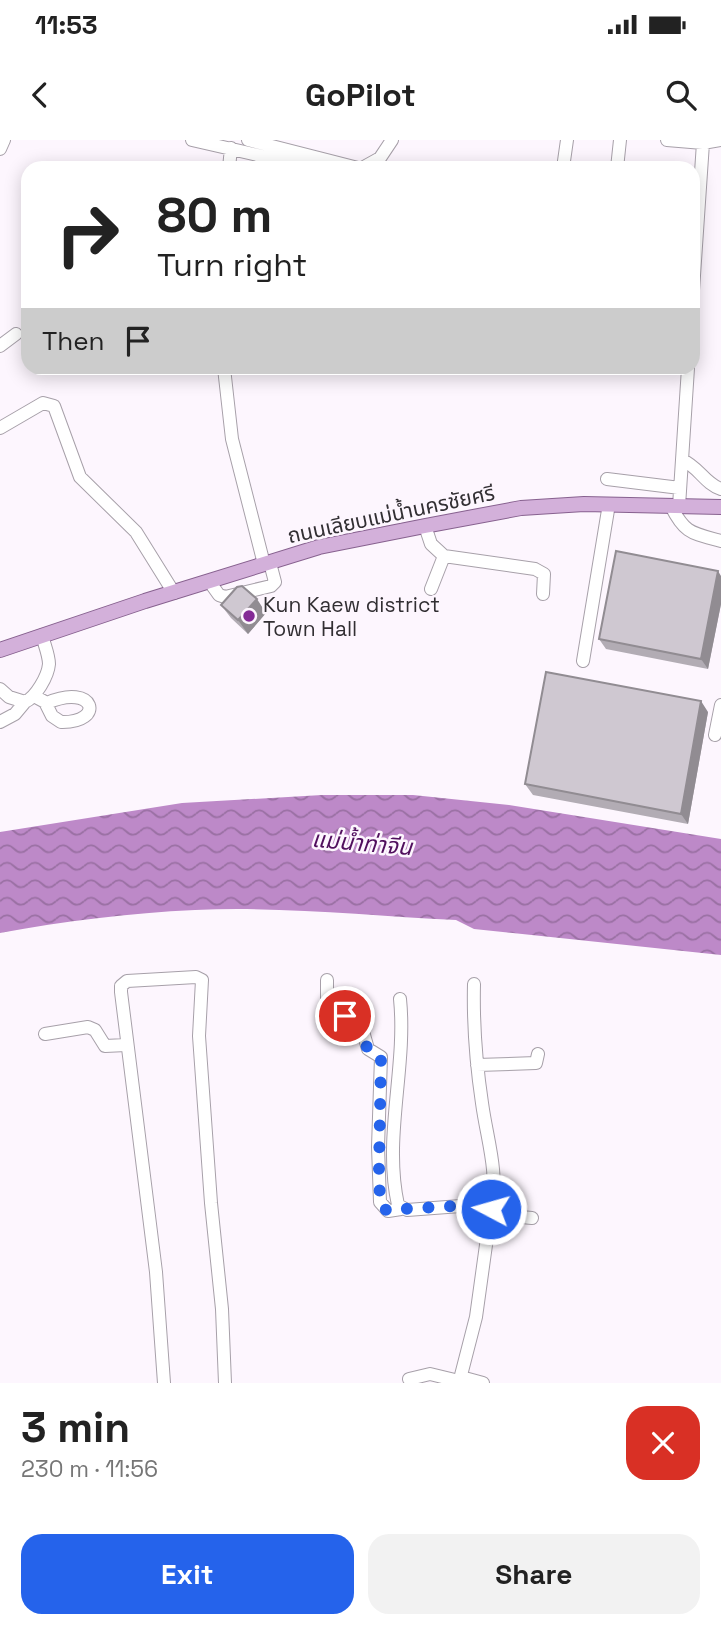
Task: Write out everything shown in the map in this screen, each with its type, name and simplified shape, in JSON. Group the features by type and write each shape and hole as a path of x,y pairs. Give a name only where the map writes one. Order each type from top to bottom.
{"main road":[{"name":"ถนนเลียบแม่น้ำนครชัยศรี","path":"0,650 319,547 521,508 609,504 721,507"}],"street":[{"path":"0,149 4,140"},
{"path":"192,140 285,161"},
{"path":"248,140 332,161"},
{"path":"374,161 380,158 392,140"},
{"path":"565,161 567,140"},
{"path":"618,161 620,140"},
{"path":"667,140 703,143 721,140"},
{"path":"700,187 703,143"},
{"path":"230,161 231,148"},
{"path":"0,346 16,334"},
{"path":"209,581 219,595 225,597 271,586 275,582 267,563 232,439 225,375"},
{"path":"688,375 680,488 675,506 679,522 691,533 721,541"},
{"path":"0,428 43,403 54,406 80,477 131,527 174,593"},
{"path":"682,460 691,464 712,485 721,489"},
{"path":"607,479 680,488"},
{"path":"583,661 609,504"},
{"path":"425,526 431,544 443,556 535,569 544,574 543,594"},
{"path":"431,589 443,556"},
{"path":"0,722 35,700 49,662 42,635"},
{"path":"0,689 9,697 35,700"},
{"path":"715,735 721,705"},
{"path":"164,1383 146,1183 125,1045 121,992 127,981 196,977 202,980 199,1036 222,1309 225,1383"},
{"path":"327,980 327,1009 348,1018 345,1031 364,1035 366,1046 381,1057 380,1202 388,1211 474,1205 491,1212 533,1218"},
{"path":"460,1380 481,1294 495,1167 484,1119 477,1065 474,985"},
{"path":"400,999 401,1047 393,1156 396,1199 401,1209"},
{"path":"45,1034 88,1027 95,1030 102,1044 125,1045"},
{"path":"477,1065 536,1063 538,1054"},
{"path":"409,1378 430,1374 483,1383"}],"water":[{"name":"แม่น้ำท่าจีน","path":"322,795 413,795 509,805 721,839 721,955 474,929 456,920 260,909 146,913 0,933 0,832 182,803"}],"building":[{"path":"616,551 718,571 701,659 599,639"},
{"path":"242,586 257,599 238,620 221,605 237,587"},
{"path":"546,672 701,701 681,814 525,784"}],"place":[{"name":"Kun Kaew district Town Hall","path":"249,616"}],"route":[{"path":"345,1016 350,1022 351,1032 364,1035 368,1049 381,1057 379,1169 380,1202 383,1208 393,1212 401,1209 465,1205 491,1209"}]}
